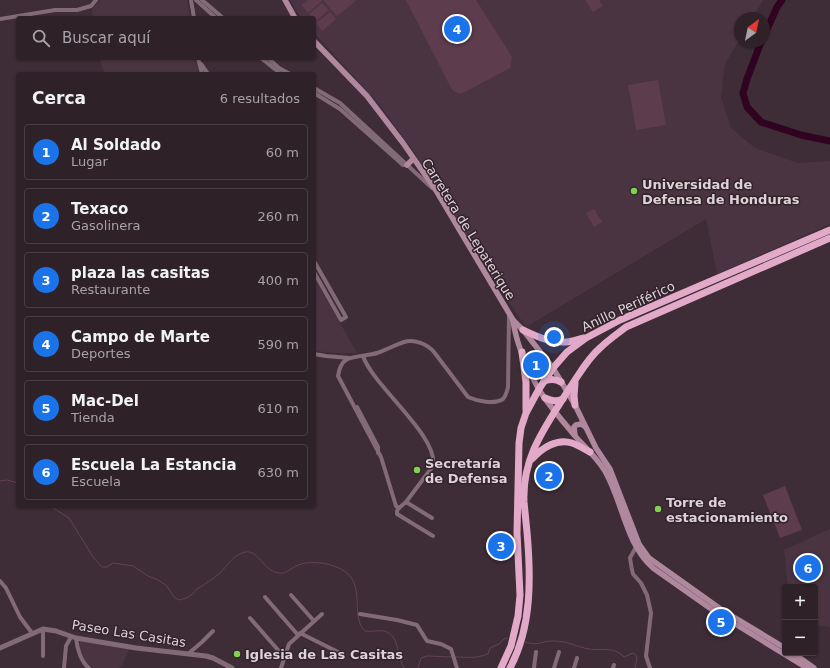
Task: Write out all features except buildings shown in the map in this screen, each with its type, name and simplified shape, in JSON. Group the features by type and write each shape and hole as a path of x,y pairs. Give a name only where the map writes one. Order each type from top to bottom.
{"highway":[{"name":"Anillo Periférico","path":"501,668 511,646 518,616 520,595 517,533 519,443 526,413 539,389 553,368 567,352 586,338 633,314 830,230"},
{"name":"Anillo Periférico","path":"510,668 520,647 527,617 529,556 524,501 528,464 538,439 586,364 599,348 626,327 830,238"},
{"path":"523,330 535,336 566,342 586,338"},
{"path":"522,352 526,382 526,413"},
{"path":"575,405 574,391 578,376"},
{"path":"544,381 556,379 561,382"},
{"path":"546,398 551,401 563,399"},
{"path":"528,464 538,452 558,442 574,444 590,452"}],"main road":[{"path":"285,0 294,16"},
{"name":"Carretera de Lepaterique","path":"316,43 367,96 407,150 437,192 513,320 523,330 553,368 575,405 596,448 610,469 640,544 649,558 656,565 722,610 782,646"},
{"path":"407,165 413,159"},
{"name":"Carretera de Lepaterique","path":"513,320 514,330 522,352 539,389 555,411 606,473 636,547 646,562 714,611 807,668"},
{"path":"576,436 574,427 581,424 584,426"},
{"path":"798,656 815,668"}],"street":[{"path":"18,16 55,10 78,10 91,6 96,0"},
{"path":"202,0 221,16"},
{"path":"194,1 194,16"},
{"path":"194,1 213,16"},
{"path":"0,19 16,16"},
{"path":"199,60 202,72"},
{"path":"200,60 207,72"},
{"path":"264,60 278,72"},
{"path":"270,60 286,72"},
{"path":"316,89 340,103 437,192"},
{"path":"316,94 340,109 403,165 407,165"},
{"path":"316,264 346,317 341,320 316,276"},
{"path":"399,508 396,506 378,453 338,376 338,371 341,365 345,360 378,353 409,341 421,343 434,352 468,397 484,401 498,400 503,398 507,393 508,387 508,312"},
{"path":"316,354 351,358"},
{"path":"363,356 368,368 412,422 432,452 434,460 433,466 406,502 399,508 397,514 433,536"},
{"path":"406,502 432,518"},
{"path":"636,547 630,558 632,570 633,574 641,583 647,595 651,613 646,656 650,668"},
{"path":"0,581 6,588 20,617 32,633"},
{"path":"291,595 314,621"},
{"path":"265,597 299,634 340,653"},
{"path":"281,668 289,644 322,614"},
{"path":"360,614 417,625 427,640 446,646 452,652 457,668"},
{"path":"250,618 284,658"},
{"path":"0,648 43,629 43,656"},
{"name":"Paseo Las Casitas","path":"43,629 56,631 74,637 136,648 213,658 232,668"},
{"path":"188,654 202,642 212,630"},
{"path":"64,668 66,646 74,637"},
{"path":"74,637 76,646 84,663 89,668"},
{"path":"534,668 536,652"},
{"path":"554,668 559,652"},
{"path":"574,668 576,658"}],"shaded area":[{"path":"100,0 187,0 190,16 93,16 92,9"},
{"name":"Universidad de Defensa de Honduras","path":"290,0 763,0 756,12 734,12 735,48 725,64 721,97 731,128 755,148 798,163 830,161 830,224 717,274 706,219 526,327 481,262 415,153 379,104 316,35 316,16 300,16"},
{"path":"308,0 322,1 308,13 302,5"},
{"path":"323,0 357,0 337,16"},
{"path":"406,0 476,0 512,57 510,68 461,94 453,91"},
{"path":"585,0 599,0 603,6 593,12"},
{"path":"322,3 329,10 316,21 316,16 310,16 309,14"},
{"path":"330,12 336,19 322,31 316,23"},
{"path":"100,60 196,60 198,72 104,72"},
{"path":"658,80 666,125 636,130 628,85"},
{"path":"594,209 602,222 594,227 586,213"},
{"path":"316,281 357,353 316,351"},
{"path":"785,486 802,530 780,538 763,495"},
{"path":"830,529 830,627 818,625 818,584 788,584 784,550"},
{"path":"80,640 129,649 122,666 119,668 93,668 86,662 79,646"}],"waterway":[{"path":"770,23 782,0"},
{"path":"759,48 743,93 747,107 761,122 801,135 830,141"},
{"path":"0,481 7,480 16,482"},
{"path":"53,508 69,518 93,557 102,567 107,567 113,563 133,566 166,585 174,597 179,600 190,596 197,589 220,573 235,557 242,553 252,553 273,572 279,573 286,572 296,566 308,563 323,563 337,567 348,574 353,580 357,595 361,626 365,631 384,631 389,633 395,641 404,668"},
{"path":"455,657 483,656 488,654 490,648 507,638"},
{"path":"525,642 537,644 559,641 589,649 612,650 624,657 633,653 637,658 635,668"},
{"path":"418,668 421,658 427,656 452,657"}],"place":[{"name":"Campo de Marte","path":"457,29"},
{"name":"Universidad de Defensa de Honduras","path":"634,191"},
{"name":"Al Soldado","path":"536,365"},
{"name":"Secretaría de Defensa","path":"417,470"},
{"name":"Texaco","path":"549,476"},
{"name":"Torre de estacionamiento","path":"658,509"},
{"name":"plaza las casitas","path":"501,546"},
{"name":"Escuela La Estancia","path":"808,568"},
{"name":"Mac-Del","path":"721,622"},
{"name":"Iglesia de Las Casitas","path":"237,654"}]}
